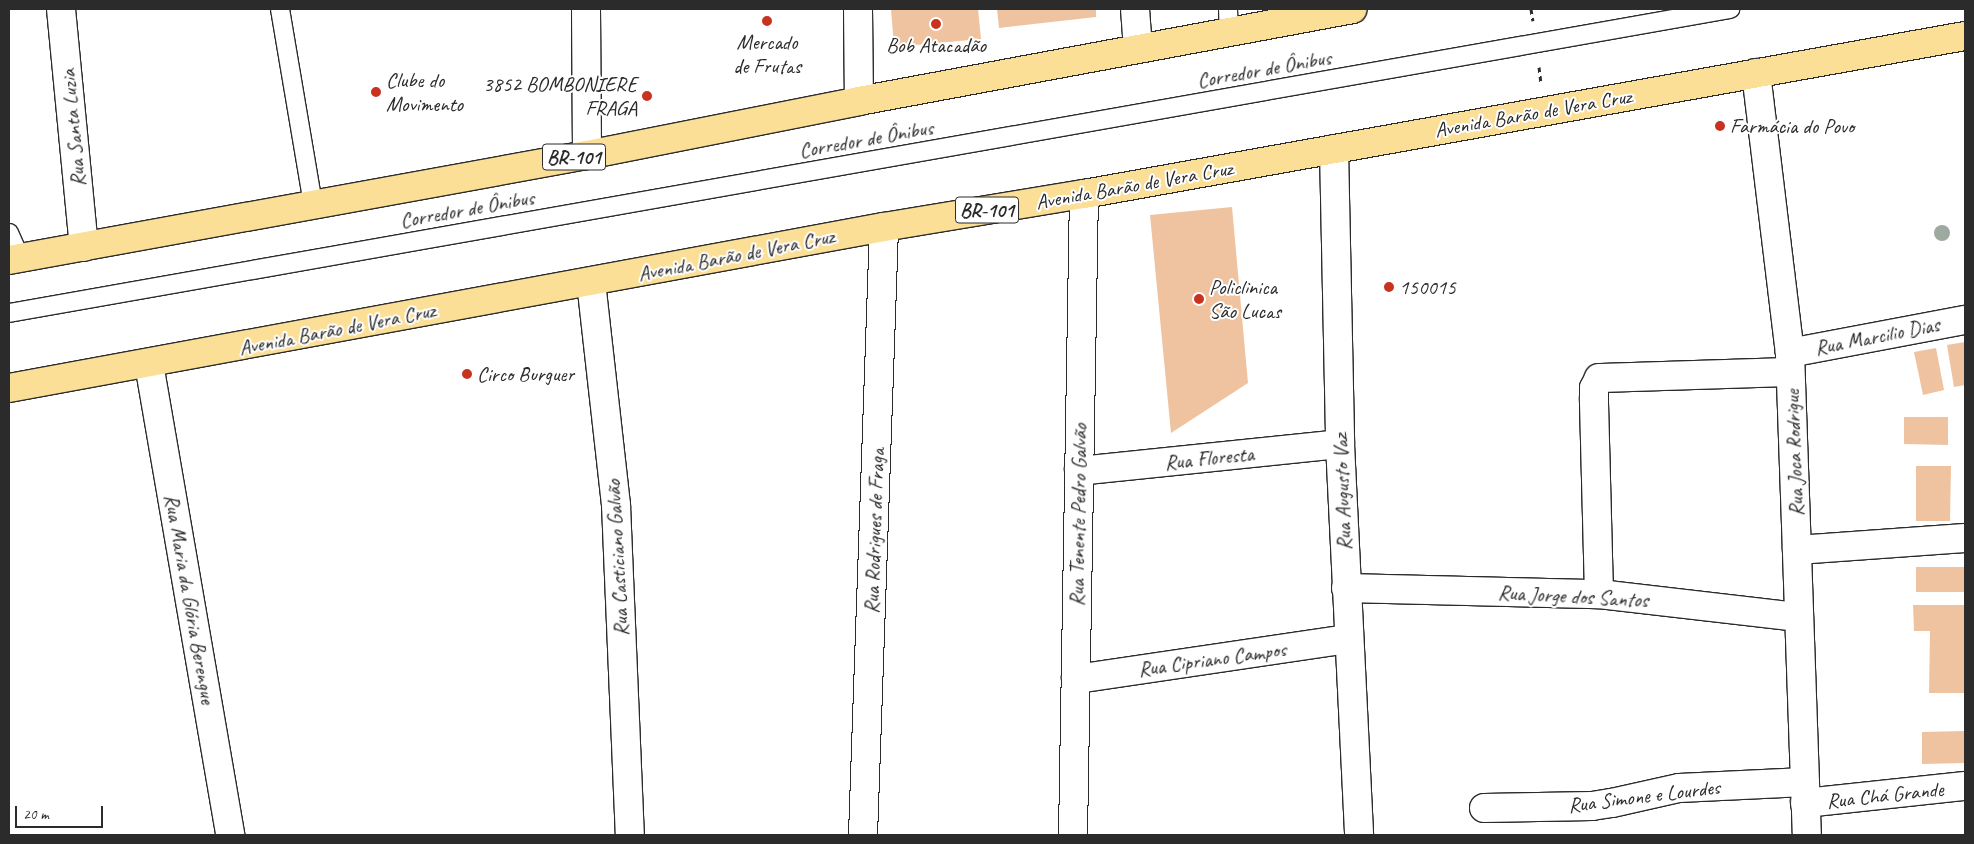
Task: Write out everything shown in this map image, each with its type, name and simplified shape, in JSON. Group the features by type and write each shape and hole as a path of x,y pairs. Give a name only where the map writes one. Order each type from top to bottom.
{"highway":[{"name":"BR-101","path":"15,259 587,155 859,101 1138,49 1228,20 1353,9"},
{"name":"Avenida Barão de Vera Cruz","path":"9,388 149,364 884,227 1084,194 1965,36"}],"street":[{"name":"Rua Santa Luzia","path":"61,9 84,247"},
{"path":"586,9 587,155"},
{"path":"858,9 859,101"},
{"path":"1135,9 1138,49"},
{"name":"Rua Joca Rodrigue","path":"1756,73 1790,362 1798,550 1806,835"},
{"name":"Rua Augusto Vaz","path":"1334,149 1340,444 1359,835"},
{"name":"Rua Tenente Pedro Galvão","path":"1074,835 1084,194"},
{"name":"Rua Rodrigues de Fraga","path":"863,835 884,227"},
{"name":"Rua Casticiano Galvão","path":"591,282 616,505 630,835"},
{"name":"Rua Marcilio Dias","path":"1599,594 1594,398 1596,383 1600,378 1790,362 1965,320"},
{"name":"Rua Maria da Glória Berengue","path":"149,364 230,835"},
{"name":"Rua Floresta","path":"1079,472 1340,444"},
{"path":"1798,550 1965,538"},
{"name":"Rua Jorge dos Santos","path":"1346,588 1599,594 1799,617"},
{"name":"Rua Cipriano Campos","path":"1076,678 1348,639"},
{"name":"Rua Chá Grande","path":"1805,793 1965,786"},
{"name":"Rua Simone e Lourdes","path":"1484,808 1592,806 1679,788 1805,793"}],"lane":[{"path":"280,9 313,204"},
{"name":"Corredor de Ônibus","path":"9,312 1730,9"},
{"path":"9,234 15,259"}],"building":[{"name":"Bob Atacadão","path":"891,9 978,9 981,39 894,47"},
{"path":"997,9 1096,9 1096,17 999,28"},
{"name":"Policlinica São Lucas","path":"1232,207 1248,383 1171,433 1150,215"},
{"path":"1965,342 1965,385 1954,387 1947,345"},
{"path":"1936,348 1944,390 1923,395 1914,352"},
{"path":"1904,417 1948,417 1948,445 1904,444"},
{"path":"1916,466 1951,466 1950,521 1916,521"},
{"path":"1916,567 1965,567 1965,592 1916,592"},
{"path":"1913,605 1965,605 1965,693 1929,693 1930,631 1914,631"},
{"path":"1965,731 1965,763 1922,764 1922,732"}],"place":[{"name":"Mercado de Frutas","path":"767,21"},
{"name":"Bob Atacadão","path":"936,24"},
{"name":"Clube do Movimento","path":"376,92"},
{"name":"3852 BOMBONIERE FRAGA","path":"647,96"},
{"name":"Farmácia do Povo","path":"1720,126"},
{"name":"150015","path":"1389,287"},
{"name":"Policlinica São Lucas","path":"1199,299"},
{"name":"Circo Burguer","path":"467,374"}]}
